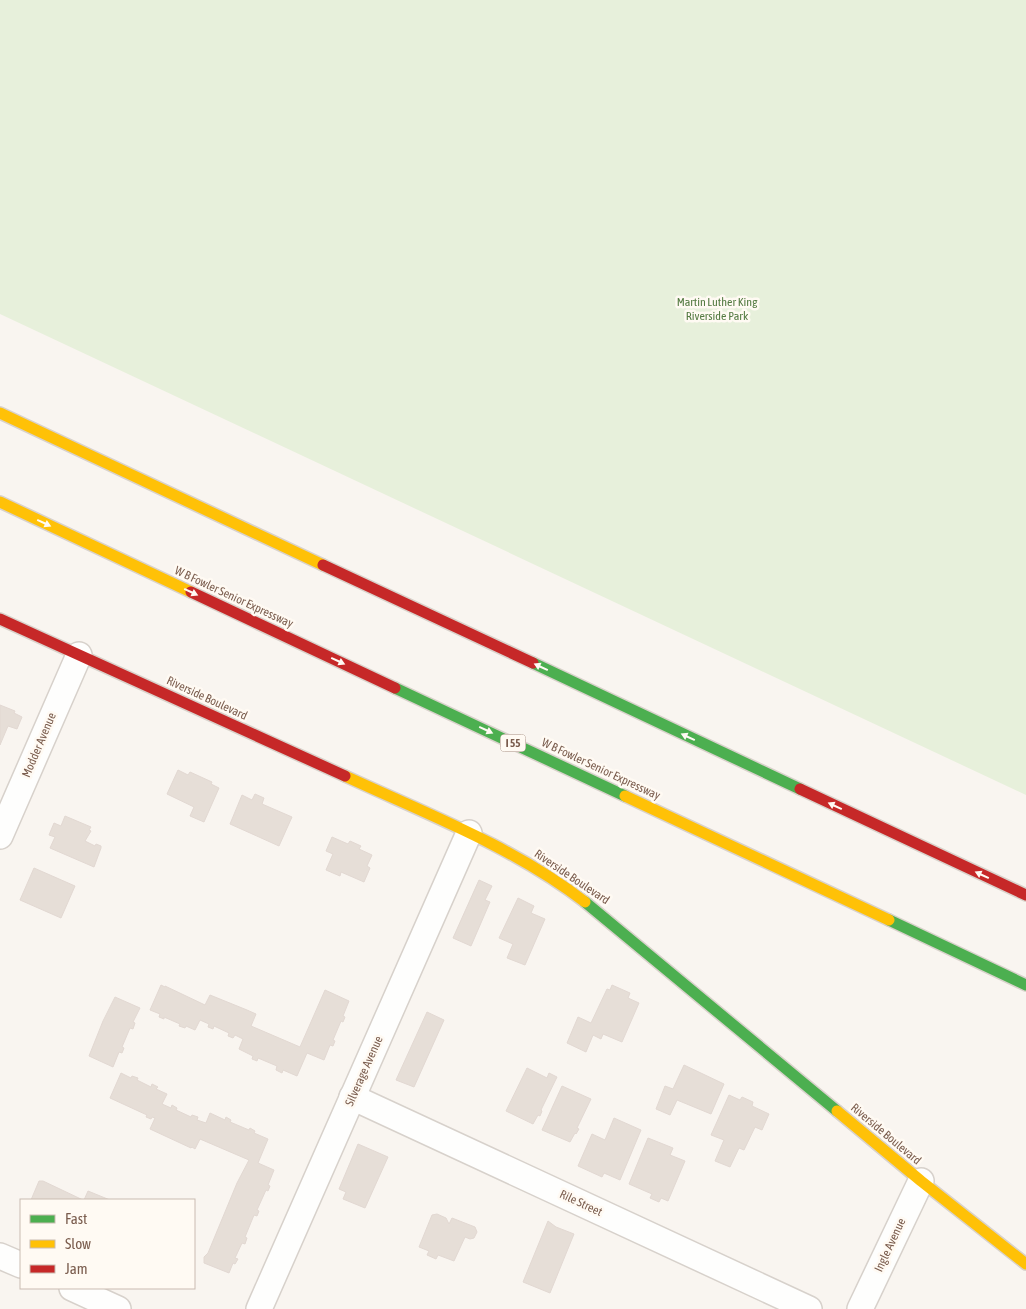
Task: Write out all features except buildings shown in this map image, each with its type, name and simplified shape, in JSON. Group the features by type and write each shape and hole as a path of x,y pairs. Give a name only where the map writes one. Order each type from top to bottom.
{"main road":[{"path":"0,413 1026,896"},
{"name":"W B Fowler Senior Expressway","path":"0,502 1026,985"},
{"name":"Riverside Boulevard","path":"0,619 469,834 536,867 584,899 921,1181 1026,1264"}],"street":[{"name":"Modder Avenue","path":"0,836 79,654"},
{"name":"Silverage Avenue","path":"259,1309 469,834"},
{"name":"Rile Street","path":"352,1097 810,1309"},
{"name":"Ingle Avenue","path":"860,1309 921,1181"},
{"path":"0,1256 20,1265"},
{"path":"82,1298 118,1309"}],"green space":[{"name":"Martin Luther King Riverside Park","path":"0,0 1026,0 1026,795 0,314"}],"traffic: fast":[{"path":"533,663 800,789"},
{"path":"395,688 625,796"},
{"path":"585,902 837,1111"},
{"path":"889,920 1026,985"}],"traffic: slow":[{"path":"0,413 323,565"},
{"path":"0,502 191,592"},
{"path":"345,776 499,848 558,882 585,902"},
{"path":"625,796 889,920"},
{"path":"837,1111 921,1181 1026,1264"}],"traffic: jam":[{"path":"323,565 533,663"},
{"path":"191,592 395,688"},
{"path":"0,619 345,776"},
{"path":"800,789 1026,895"}]}
